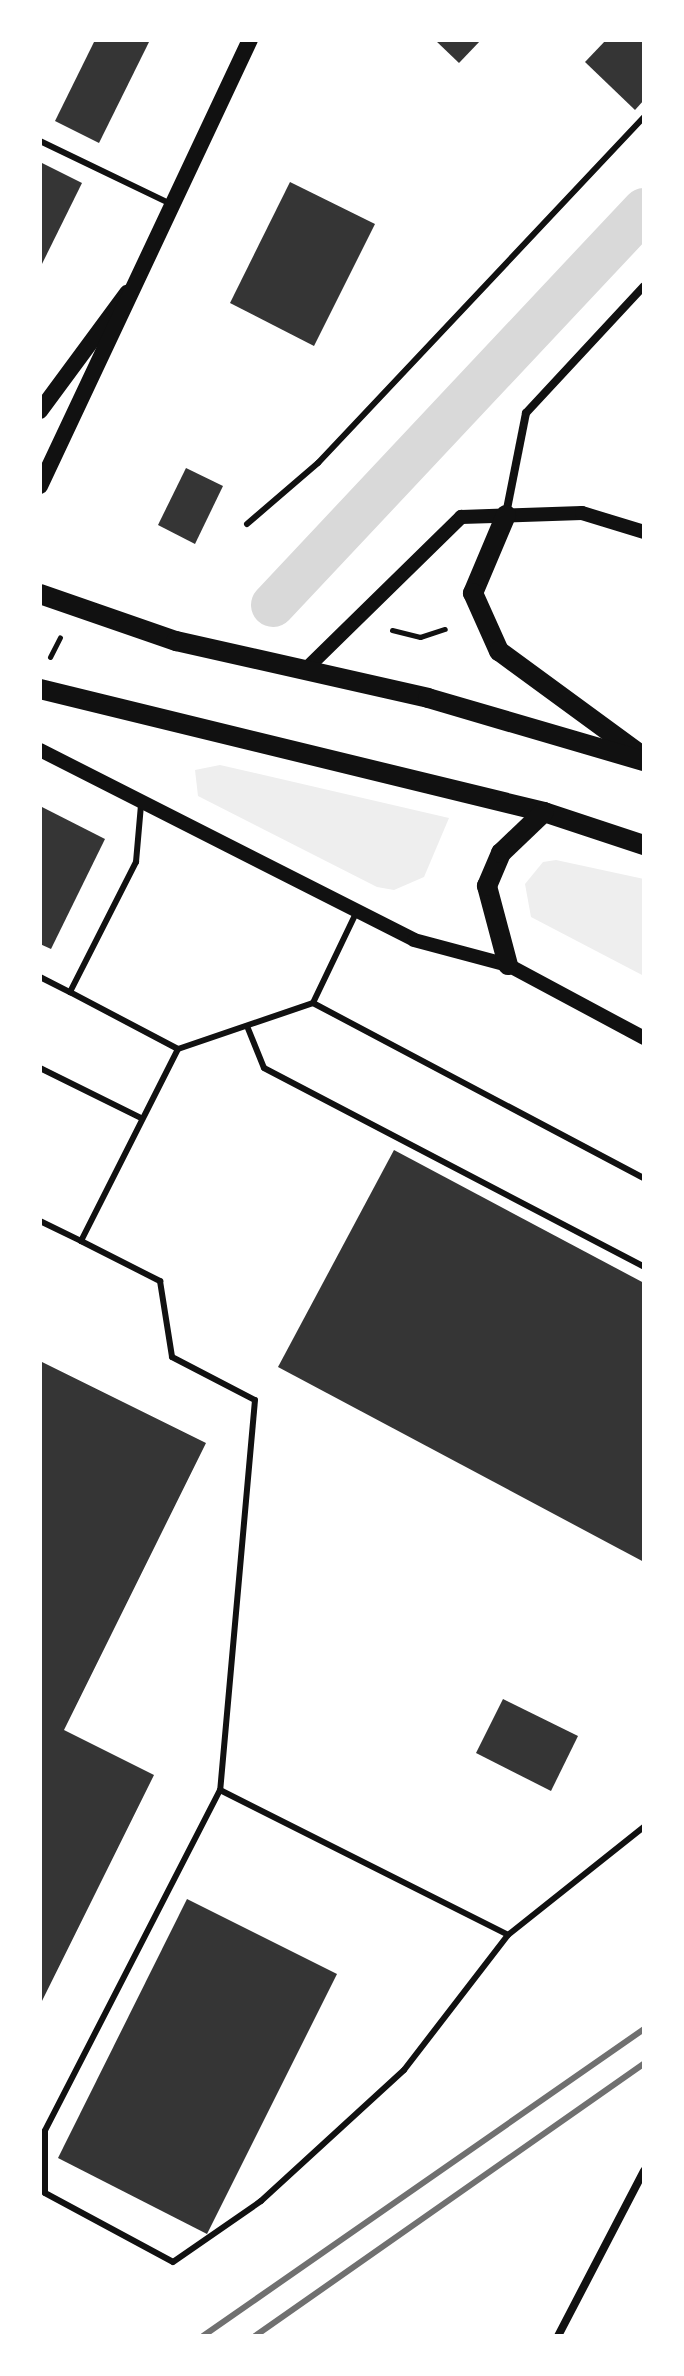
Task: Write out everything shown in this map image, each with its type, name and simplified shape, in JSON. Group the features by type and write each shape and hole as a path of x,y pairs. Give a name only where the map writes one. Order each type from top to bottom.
{"main road":[{"path":"40,486 149,262 250,40"},
{"path":"40,411 149,262"},
{"path":"506,515 473,593 499,651 644,759"},
{"path":"40,594 176,641 305,670 644,759"},
{"path":"40,689 544,812 644,845"},
{"path":"508,965 487,886 501,853 544,812"}],"street":[{"path":"506,515 526,413 644,286"},
{"path":"305,670 461,517 582,513 644,532"},
{"path":"40,750 414,940 508,965 644,1038"},
{"path":"558,2336 644,2171"}],"lane":[{"path":"247,524 318,463 644,117"},
{"path":"40,141 175,206"},
{"path":"70,992 136,862 141,803"},
{"path":"81,1241 178,1049 313,1003 357,911"},
{"path":"40,977 178,1049"},
{"path":"313,1003 644,1178"},
{"path":"247,1026 264,1068 644,1267"},
{"path":"40,1068 141,1118"},
{"path":"40,1221 160,1281 172,1357 255,1400 220,1790 45,2131 45,2193 173,2262 261,2201 404,2070 508,1935 644,1827"},
{"path":"220,1790 508,1935"}],"path":[{"path":"392,630 420,637 445,629"},
{"path":"50,657 60,637"}],"shaded area":[{"path":"220,765 449,818 424,877 394,890 377,887 198,796 195,770"},
{"path":"556,860 644,879 644,976 531,917 525,884 543,862"}],"building":[{"path":"95,40 150,40 99,143 55,121"},
{"path":"435,40 481,40 459,63"},
{"path":"606,40 644,40 644,100 635,110 585,62"},
{"path":"40,162 82,183 40,268"},
{"path":"290,182 375,224 314,346 230,303"},
{"path":"186,468 223,486 195,544 158,525"},
{"path":"40,806 105,839 51,949 40,944"},
{"path":"394,1150 644,1283 644,1562 278,1367"},
{"path":"40,1361 206,1443 64,1730 154,1775 40,2005"},
{"path":"503,1699 578,1736 551,1791 476,1753"},
{"path":"187,1899 337,1974 207,2234 58,2158"}],"waterway":[{"path":"273,605 644,210"}],"railway":[{"path":"203,2336 644,2029"},
{"path":"255,2336 644,2064"}]}
